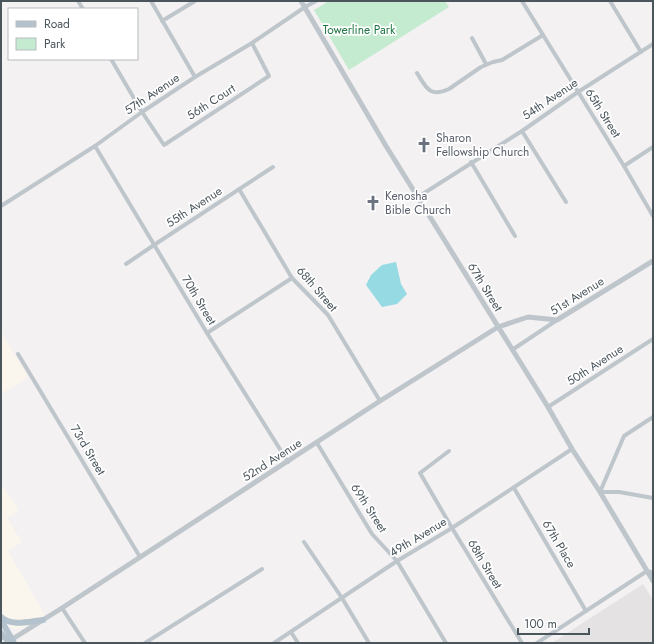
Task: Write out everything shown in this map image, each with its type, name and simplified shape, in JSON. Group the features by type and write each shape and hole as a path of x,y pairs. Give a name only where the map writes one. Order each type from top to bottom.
{"main road":[{"path":"1,619 17,623 43,620"},
{"path":"1,619 13,641"},
{"path":"1,633 6,640 13,641"}],"street":[{"path":"151,1 195,77"},
{"path":"162,21 195,1"},
{"name":"67th Street","path":"301,1 384,142 548,407 572,450 600,492 653,581"},
{"name":"57th Avenue","path":"1,206 95,146 142,112 195,77 252,43 316,1"},
{"name":"65th Street","path":"522,1 624,166 653,216"},
{"path":"610,1 641,52"},
{"path":"417,73 429,90 433,92 449,89 481,66 502,60 543,35"},
{"path":"472,38 486,64"},
{"name":"56th Court","path":"142,112 164,145 269,76 252,43"},
{"name":"54th Avenue","path":"418,197 522,131 578,92 653,44"},
{"path":"112,60 142,112"},
{"path":"522,131 566,202"},
{"name":"70th Street","path":"95,146 207,333 288,462"},
{"path":"624,166 653,147"},
{"path":"471,162 515,236"},
{"name":"55th Avenue","path":"126,264 273,167"},
{"name":"68th Street","path":"239,189 292,278 328,315 380,401"},
{"name":"51st Avenue","path":"512,350 557,320 653,261"},
{"path":"207,333 292,278"},
{"name":"52nd Avenue","path":"6,643 13,641 380,401 498,327 528,317 557,320"},
{"name":"50th Avenue","path":"548,407 653,339"},
{"name":"73rd Street","path":"18,354 140,557"},
{"path":"653,417 624,436 600,492 619,492 653,498"},
{"name":"69th Street","path":"317,443 372,534 397,561 446,643"},
{"name":"49th Avenue","path":"274,643 397,561 452,528 572,450"},
{"name":"68th Street","path":"449,451 420,473 522,643"},
{"name":"67th Place","path":"514,488 586,610"},
{"path":"304,542 342,598 369,643"},
{"path":"145,643 262,568"},
{"path":"537,643 647,572 653,573"},
{"path":"62,608 85,643"},
{"path":"291,632 298,643"}],"shaded area":[{"path":"1,332 28,377 1,394"},
{"path":"4,487 19,510 7,518 22,542 8,551 45,615 18,629 14,629 7,623 1,612 1,489"},
{"path":"643,584 653,600 653,643 552,643"}],"green space":[{"name":"Towerline Park","path":"329,1 445,1 449,7 349,70 314,10"}],"water":[{"path":"396,262 401,284 407,294 397,304 382,307 366,285 371,275 382,265"}],"place":[{"name":"Sharon Fellowship Church","path":"424,145"},
{"name":"Kenosha Bible Church","path":"373,203"}]}
